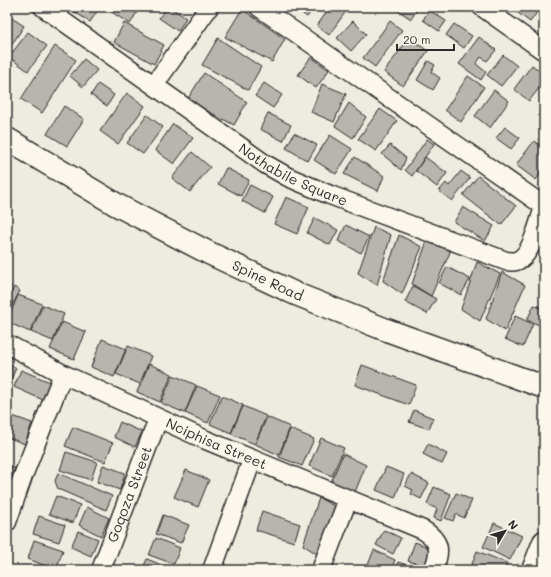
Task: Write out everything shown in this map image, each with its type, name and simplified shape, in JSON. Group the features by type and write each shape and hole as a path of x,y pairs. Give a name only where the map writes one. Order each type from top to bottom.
{"main road":[{"name":"Spine Road","path":"7,139 117,205 209,253 296,294 384,329 544,387"},
{"path":"533,570 544,542"}],"street":[{"name":"Nothabile Square","path":"43,7 265,164 288,177 330,195 496,258 506,261 517,261 523,257 530,249 544,207 259,7"},
{"path":"154,85 209,7"},
{"path":"482,7 544,51"},
{"name":"Nciphisa Street","path":"7,344 63,374 158,419 252,460 423,530 430,534 439,548 439,557 433,570"},
{"path":"7,522 23,476 63,374"},
{"name":"Goqoza Street","path":"101,570 158,419"},
{"path":"212,570 252,460"},
{"path":"321,570 348,499"}],"building":[{"path":"72,7 100,7 90,22 70,9"},
{"path":"112,7 140,7 130,24 110,11"},
{"path":"167,7 170,7 186,18 178,31 159,18"},
{"path":"294,7 314,7 307,17"},
{"path":"330,7 349,7 329,35 317,26"},
{"path":"398,7 419,7 411,19 396,9"},
{"path":"517,7 541,7 530,22 514,10"},
{"path":"242,9 285,39 272,62 225,37"},
{"path":"429,10 446,21 439,31 423,20"},
{"path":"7,15 24,26 7,52"},
{"path":"353,21 366,34 351,51 337,38"},
{"path":"390,21 402,30 375,67 363,58"},
{"path":"124,23 164,45 154,64 114,42"},
{"path":"454,24 472,36 464,48 446,35"},
{"path":"28,32 47,46 28,71 9,57"},
{"path":"479,37 496,50 487,61 481,57 476,64 486,72 481,80 459,64"},
{"path":"218,38 261,67 248,90 202,65"},
{"path":"409,38 428,51 403,86 384,72"},
{"path":"55,46 76,60 42,113 21,99"},
{"path":"503,55 517,66 501,86 487,75"},
{"path":"311,57 329,70 316,88 298,75"},
{"path":"84,59 97,70 83,87 70,76"},
{"path":"428,61 435,65 431,72 440,78 433,90 417,80"},
{"path":"532,65 544,74 544,82 529,101 514,89"},
{"path":"204,73 247,102 234,125 187,100"},
{"path":"468,76 484,87 461,122 445,110"},
{"path":"264,83 282,95 273,108 255,96"},
{"path":"98,84 114,95 107,106 91,95"},
{"path":"322,84 346,94 334,122 311,112"},
{"path":"494,90 509,101 490,128 475,116"},
{"path":"127,93 145,106 118,144 100,131"},
{"path":"349,103 366,117 353,138 335,126"},
{"path":"64,106 84,119 67,146 47,134"},
{"path":"380,109 397,121 376,151 358,139"},
{"path":"268,113 291,125 283,141 260,129"},
{"path":"147,115 163,127 143,154 127,143"},
{"path":"173,124 193,138 174,164 155,150"},
{"path":"505,127 520,138 511,149 496,138"},
{"path":"294,133 317,145 308,161 286,148"},
{"path":"330,135 352,149 336,174 314,160"},
{"path":"427,139 434,144 412,176 405,170"},
{"path":"534,141 544,148 544,169 536,180 516,165"},
{"path":"390,145 406,158 401,170 382,154"},
{"path":"192,152 210,167 190,192 172,178"},
{"path":"355,157 384,176 378,191 344,174"},
{"path":"425,157 447,173 437,187 416,171"},
{"path":"226,168 249,180 241,196 218,184"},
{"path":"461,171 470,178 452,201 439,191 446,183 449,186"},
{"path":"478,176 516,206 501,225 463,195"},
{"path":"250,185 273,197 265,213 242,201"},
{"path":"286,197 309,207 297,234 274,224"},
{"path":"463,207 494,226 485,241 454,222"},
{"path":"315,218 338,230 330,245 307,233"},
{"path":"346,225 369,237 361,253 338,241"},
{"path":"374,227 391,235 377,285 358,273"},
{"path":"399,235 422,247 402,294 383,281"},
{"path":"428,238 451,250 431,296 412,284"},
{"path":"477,262 500,274 480,321 461,309"},
{"path":"447,267 470,279 461,295 439,283"},
{"path":"502,272 525,285 505,331 486,319"},
{"path":"7,283 11,286 7,295"},
{"path":"413,286 436,299 427,314 405,302"},
{"path":"14,287 20,291 8,313 7,300"},
{"path":"18,295 42,304 30,332 7,322"},
{"path":"43,305 64,314 53,341 31,332"},
{"path":"534,305 544,309 544,327 527,320"},
{"path":"515,316 533,324 523,347 505,339"},
{"path":"62,322 86,332 74,359 50,349"},
{"path":"102,339 126,349 114,377 91,367"},
{"path":"128,346 151,356 140,384 116,374"},
{"path":"7,364 16,368 9,384 7,383"},
{"path":"149,364 172,374 160,402 137,392"},
{"path":"362,365 416,385 409,405 355,385"},
{"path":"21,370 50,382 43,400 14,387"},
{"path":"173,375 196,385 185,413 161,403"},
{"path":"197,386 220,395 208,423 185,413"},
{"path":"7,389 11,390 8,402 7,402"},
{"path":"222,396 243,405 231,433 210,424"},
{"path":"243,406 266,416 255,444 231,434"},
{"path":"414,410 433,418 429,429 409,422"},
{"path":"7,414 32,423 25,444 7,437"},
{"path":"267,417 290,427 279,455 255,444"},
{"path":"120,422 142,432 135,447 114,437"},
{"path":"73,427 113,443 105,462 65,446"},
{"path":"290,429 314,439 302,466 279,457"},
{"path":"321,438 344,448 332,476 309,466"},
{"path":"428,444 447,454 442,464 423,454"},
{"path":"66,452 97,462 91,480 60,470"},
{"path":"343,454 366,465 355,492 331,482"},
{"path":"7,465 15,468 8,485 7,485"},
{"path":"103,465 125,473 120,490 97,482"},
{"path":"386,467 404,474 395,498 376,490"},
{"path":"186,470 209,480 198,507 174,497"},
{"path":"58,473 112,496 106,510 58,489 55,481"},
{"path":"411,474 429,483 421,499 411,494 413,490 405,486"},
{"path":"434,487 451,494 441,521 434,518 437,509 427,504"},
{"path":"456,493 472,500 464,518 456,514 453,521 445,518"},
{"path":"56,496 80,505 73,523 49,514"},
{"path":"319,498 342,510 322,557 303,545"},
{"path":"87,507 109,518 101,536 79,525"},
{"path":"262,511 300,524 294,542 256,530"},
{"path":"163,515 189,525 181,543 156,534"},
{"path":"39,516 65,525 59,542 33,534"},
{"path":"494,523 522,536 510,560 483,547"},
{"path":"384,530 401,538 393,554 376,545"},
{"path":"78,531 98,539 91,556 71,547"},
{"path":"156,538 180,548 174,564 149,555"},
{"path":"34,540 63,550 56,570 28,559"},
{"path":"415,542 435,550 429,567 408,561"},
{"path":"374,550 395,560 391,570 374,570 367,567"},
{"path":"477,551 507,563 504,570 470,569"},
{"path":"147,559 169,568 168,570 142,570"},
{"path":"398,562 419,569 395,570"}]}
